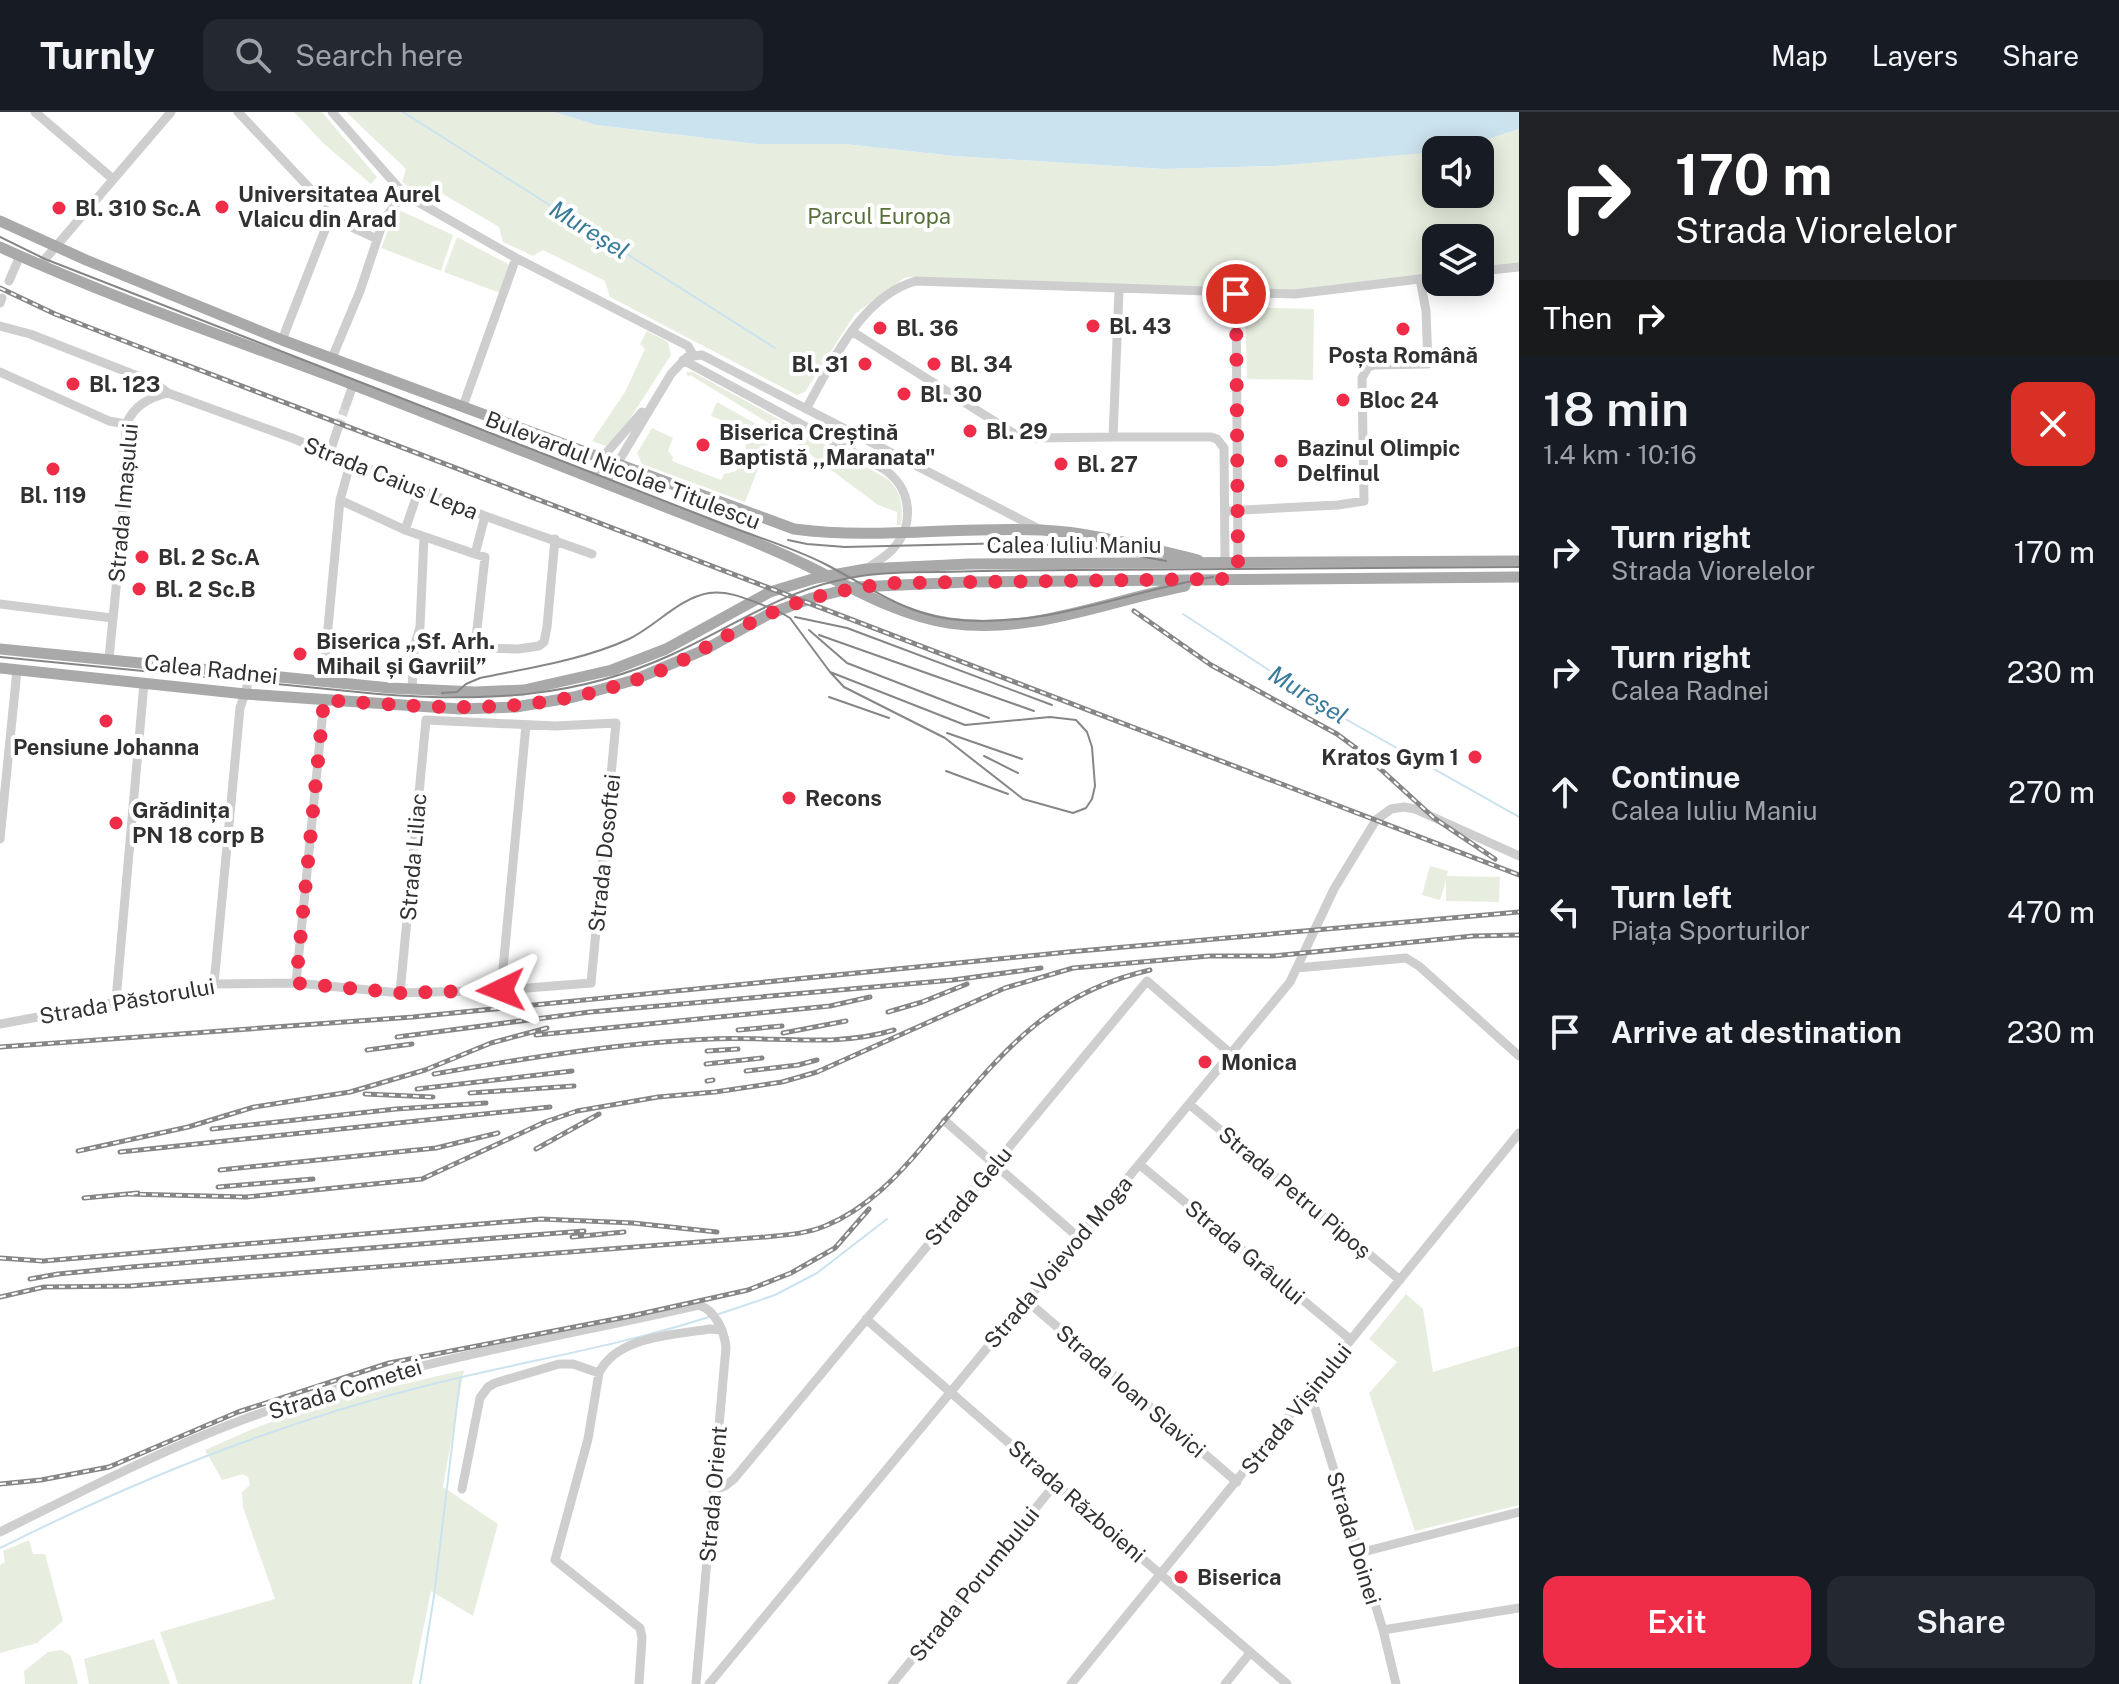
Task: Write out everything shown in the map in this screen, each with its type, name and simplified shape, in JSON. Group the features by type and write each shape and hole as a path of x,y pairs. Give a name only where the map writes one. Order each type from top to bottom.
{"main road":[{"name":"Bulevardul Nicolae Titulescu","path":"0,221 282,340 794,529 864,534 1042,530 1226,564 1231,574 1215,581 1044,621 996,625 947,622 914,615 876,601 753,541 138,305 0,247"},
{"name":"Calea Iuliu Maniu","path":"648,657 770,592 816,578 866,569 969,564 1519,561"},
{"name":"Calea Iuliu Maniu","path":"653,673 706,649 769,614 832,592 893,583 1519,577"},
{"name":"Calea Radnei","path":"0,649 412,690 466,692 524,690 583,678 648,657"},
{"name":"Calea Radnei","path":"0,668 245,694 460,709 516,707 583,695 653,673"}],"street":[{"path":"35,112 113,179"},
{"path":"40,265 171,112"},
{"path":"238,112 315,194 330,217 377,239"},
{"path":"332,112 404,194 516,258 688,346 693,355"},
{"path":"332,358 389,210 404,194"},
{"path":"282,340 330,217"},
{"path":"9,281 20,256"},
{"path":"463,406 516,258"},
{"path":"1494,270 1519,267"},
{"path":"806,409 861,318 895,289 916,281 1236,294 1311,293 1420,279 1426,311 1428,364 1374,365 1368,367 1362,378 1364,501 1225,511"},
{"path":"1113,437 1119,290"},
{"path":"1226,564 1237,510 1236,294"},
{"path":"0,326 30,334 153,382 168,393"},
{"path":"853,332 1013,433 1036,438 1217,439 1224,448 1226,564"},
{"path":"591,479 602,459 683,360 702,355 1042,530"},
{"path":"683,360 891,473 901,484 907,504 906,524 890,552 866,569"},
{"path":"0,372 109,421 126,424"},
{"path":"346,405 353,385"},
{"name":"Strada Caius Lepa","path":"168,393 330,452 485,516 592,554"},
{"name":"Strada Imașului","path":"109,658 122,529 126,424 132,411 168,393"},
{"path":"605,484 657,395"},
{"path":"330,452 338,428"},
{"path":"323,681 340,500 351,461"},
{"path":"405,530 419,489"},
{"path":"340,500 405,530 485,557 475,647"},
{"path":"476,552 485,516"},
{"path":"412,690 414,647 420,627 424,537"},
{"path":"414,647 532,649 544,642 555,539"},
{"path":"0,604 112,618"},
{"path":"0,839 17,670"},
{"path":"214,984 240,708 248,674"},
{"path":"116,1000 144,683"},
{"path":"296,983 324,700"},
{"name":"Strada Liliac","path":"400,993 426,720 526,725"},
{"name":"Strada Dosoftei","path":"526,725 616,723 591,983"},
{"path":"501,990 526,725"},
{"name":"Strada Voievod Moga","path":"709,1684 1290,982 1334,889 1376,820 1391,809 1415,809 1519,856"},
{"path":"1297,968 1406,958 1419,966 1519,1056"},
{"name":"Strada Gelu","path":"714,1490 734,1479 1147,981 1231,1054"},
{"name":"Strada Păstorului","path":"0,1024 214,984 296,983 400,993 591,983"},
{"name":"Strada Petru Pipoș","path":"1189,1104 1400,1280"},
{"path":"945,1121 1078,1237"},
{"name":"Strada Vișinului","path":"1071,1684 1519,1133"},
{"name":"Strada Grâului","path":"1139,1164 1351,1340"},
{"name":"Strada Ioan Slavici","path":"1026,1300 1237,1482"},
{"name":"Strada Cometei","path":"0,1532 83,1491 241,1421 343,1387 460,1356 699,1305 709,1309 721,1327"},
{"name":"Strada Războieni","path":"866,1319 1287,1684"},
{"path":"639,1684 640,1628 555,1560 588,1439 599,1373 605,1361 620,1350 639,1343 721,1327"},
{"name":"Strada Orient","path":"696,1684 726,1347 721,1327"},
{"path":"462,1489 480,1398 488,1387 567,1363 599,1373"},
{"name":"Strada Doinei","path":"1310,1392 1383,1630 1396,1684"},
{"name":"Strada Porumbului","path":"892,1684 1056,1483"},
{"path":"1359,1553 1519,1512"},
{"path":"1383,1630 1519,1608"},
{"path":"1225,1684 1250,1653"}],"green space":[{"path":"294,112 322,112 377,177 371,184 323,143"},
{"name":"Parcul Europa","path":"346,112 554,112 596,125 756,144 845,144 954,156 1164,169 1276,166 1422,152 1422,208 1494,208 1494,137 1519,129 1519,265 1494,268 1494,224 1422,224 1422,277 1302,291 906,277 855,314 805,392 797,395 610,297 605,281 543,250 533,256 503,242 499,227 443,194 429,200 402,182 406,169"},
{"path":"401,211 453,235 441,271 381,248 394,215"},
{"path":"457,237 508,264 500,293 444,272"},
{"path":"1245,307 1314,309 1313,380 1247,379"},
{"path":"647,331 668,342 671,355 629,420 606,446 592,441 625,392 645,349 640,344"},
{"path":"686,372 693,372 886,478 900,499 901,525 897,525 897,512 878,505 767,422 690,375 688,377"},
{"path":"717,402 772,433 745,502 642,464 637,453 652,428 673,438 668,451 673,457 672,461 721,480 724,474 736,471 745,452 745,443 740,434 742,428 711,416"},
{"path":"1430,866 1448,871 1447,876 1500,877 1499,902 1446,901 1446,880 1440,900 1422,895"},
{"path":"1406,1294 1423,1309 1433,1372 1519,1346 1519,1505 1415,1531 1369,1393 1397,1362 1369,1339"},
{"path":"464,1370 443,1487 498,1524 473,1616 431,1591 412,1684 178,1684 160,1632 275,1599 243,1507 242,1492 250,1485 248,1477 243,1474 222,1480 205,1450 322,1403"},
{"path":"29,1540 33,1554 45,1554 63,1621 37,1643 0,1653 0,1565 5,1562 3,1551"},
{"path":"154,1639 170,1684 89,1684 84,1659"},
{"path":"62,1650 71,1656 78,1684 25,1684 24,1671 48,1652"}],"water":[{"path":"554,112 1519,112 1519,129 1494,137 1422,136 1422,153 1276,166 1164,169 954,156 845,144 756,144 596,125"}],"waterway":[{"name":"Mureșel","path":"403,112 775,348"},
{"name":"Mureșel","path":"1183,614 1333,712 1519,817"},
{"path":"719,1314 775,1295 817,1273 887,1219"},
{"path":"0,1548 155,1477 315,1417 425,1386 639,1337 709,1317"},
{"path":"420,1684 434,1596 460,1379"}],"tunnel":[{"path":"338,428 346,405"}],"tram line":[{"path":"0,237 45,259 801,553 885,597 933,616 984,621 1017,619 1083,608 1213,577"},
{"path":"788,540 845,547 1013,543 1090,547 1166,561"},
{"path":"0,657 378,694 491,697 564,689 637,669 786,598 834,581 871,575 1026,570 1519,567"},
{"path":"442,693 457,692 480,678 593,653 629,639 688,600 709,593 739,596 768,607"},
{"path":"773,608 790,618 830,672 844,687 945,738 1023,799 1073,813 1086,808 1092,799 1095,786 1092,747 1087,732 1076,720 1050,717 965,725 830,672"},
{"path":"795,617 847,628 1052,705"},
{"path":"809,630 847,663 989,718"},
{"path":"819,635 1034,711"},
{"path":"829,697 889,718"},
{"path":"947,733 1022,759"},
{"path":"984,756 1018,773"},
{"path":"946,771 1008,794"}],"railway":[{"path":"0,288 55,314 137,346 1519,875"},
{"path":"1134,611 1211,665 1337,734 1364,754 1434,818 1495,859"},
{"path":"0,1047 413,1017 1068,952 1519,912"},
{"path":"128,1194 246,1197 422,1179 545,1122 577,1111 658,1097 782,1082 817,1072 1005,988 1073,968 1209,956 1273,956 1473,936 1519,935"},
{"path":"397,1037 590,1012 953,980 1041,968"},
{"path":"0,1297 44,1287 130,1286 810,1231 840,1219 881,1190 999,1058 1050,1014 1112,981 1150,970"},
{"path":"888,1012 967,984"},
{"path":"536,1035 830,1006 870,997"},
{"path":"783,1033 846,1021"},
{"path":"738,1030 782,1026"},
{"path":"78,1151 188,1127 254,1107 350,1092 425,1070 491,1043 547,1028"},
{"path":"434,1074 642,1044 735,1038 849,1039 894,1030"},
{"path":"367,1050 412,1044"},
{"path":"707,1051 738,1049"},
{"path":"706,1064 762,1058"},
{"path":"746,1071 817,1060"},
{"path":"417,1089 572,1071"},
{"path":"707,1081 713,1080"},
{"path":"470,1093 574,1086"},
{"path":"365,1094 433,1097"},
{"path":"212,1129 396,1109 486,1103"},
{"path":"120,1152 550,1107"},
{"path":"536,1149 599,1114"},
{"path":"220,1170 436,1148 498,1133"},
{"path":"218,1187 313,1179"},
{"path":"84,1198 138,1193"},
{"path":"0,1484 109,1467 238,1412 389,1363 748,1290 791,1273 835,1248 869,1209"},
{"path":"0,1258 43,1261 541,1219 633,1223 717,1232"},
{"path":"30,1279 131,1267 584,1231"},
{"path":"572,1237 624,1232"}],"place":[{"name":"Universitatea Aurel Vlaicu din Arad","path":"222,207"},
{"name":"Bl. 310 Sc.A","path":"59,208"},
{"name":"Bl. 43","path":"1093,326"},
{"name":"Bl. 36","path":"880,328"},
{"name":"Poșta Română","path":"1403,329"},
{"name":"Bl. 31","path":"865,364"},
{"name":"Bl. 34","path":"934,364"},
{"name":"Bl. 123","path":"73,384"},
{"name":"Bl. 30","path":"904,394"},
{"name":"Bloc 24","path":"1343,400"},
{"name":"Bl. 29","path":"970,431"},
{"name":"Biserica Creștină Baptistă ,,Maranata\"","path":"703,445"},
{"name":"Bazinul Olimpic Delfinul","path":"1281,461"},
{"name":"Bl. 27","path":"1061,464"},
{"name":"Bl. 119","path":"53,469"},
{"name":"Bl. 2 Sc.A","path":"142,557"},
{"name":"Bl. 2 Sc.B","path":"139,589"},
{"name":"Biserica „Sf. Arh. Mihail și Gavriil”","path":"300,654"},
{"name":"Pensiune Johanna","path":"106,721"},
{"name":"Kratos Gym 1","path":"1475,757"},
{"name":"Recons","path":"789,798"},
{"name":"Grădinița PN 18 corp B","path":"116,823"},
{"name":"Monica","path":"1205,1062"},
{"name":"Biserica","path":"1181,1577"}],"route":[{"path":"501,990 400,993 296,983 324,700 460,709 516,707 563,700 653,673 706,649 769,614 812,598 856,587 893,583 1215,581 1227,577 1234,572 1238,563 1236,294"}]}
